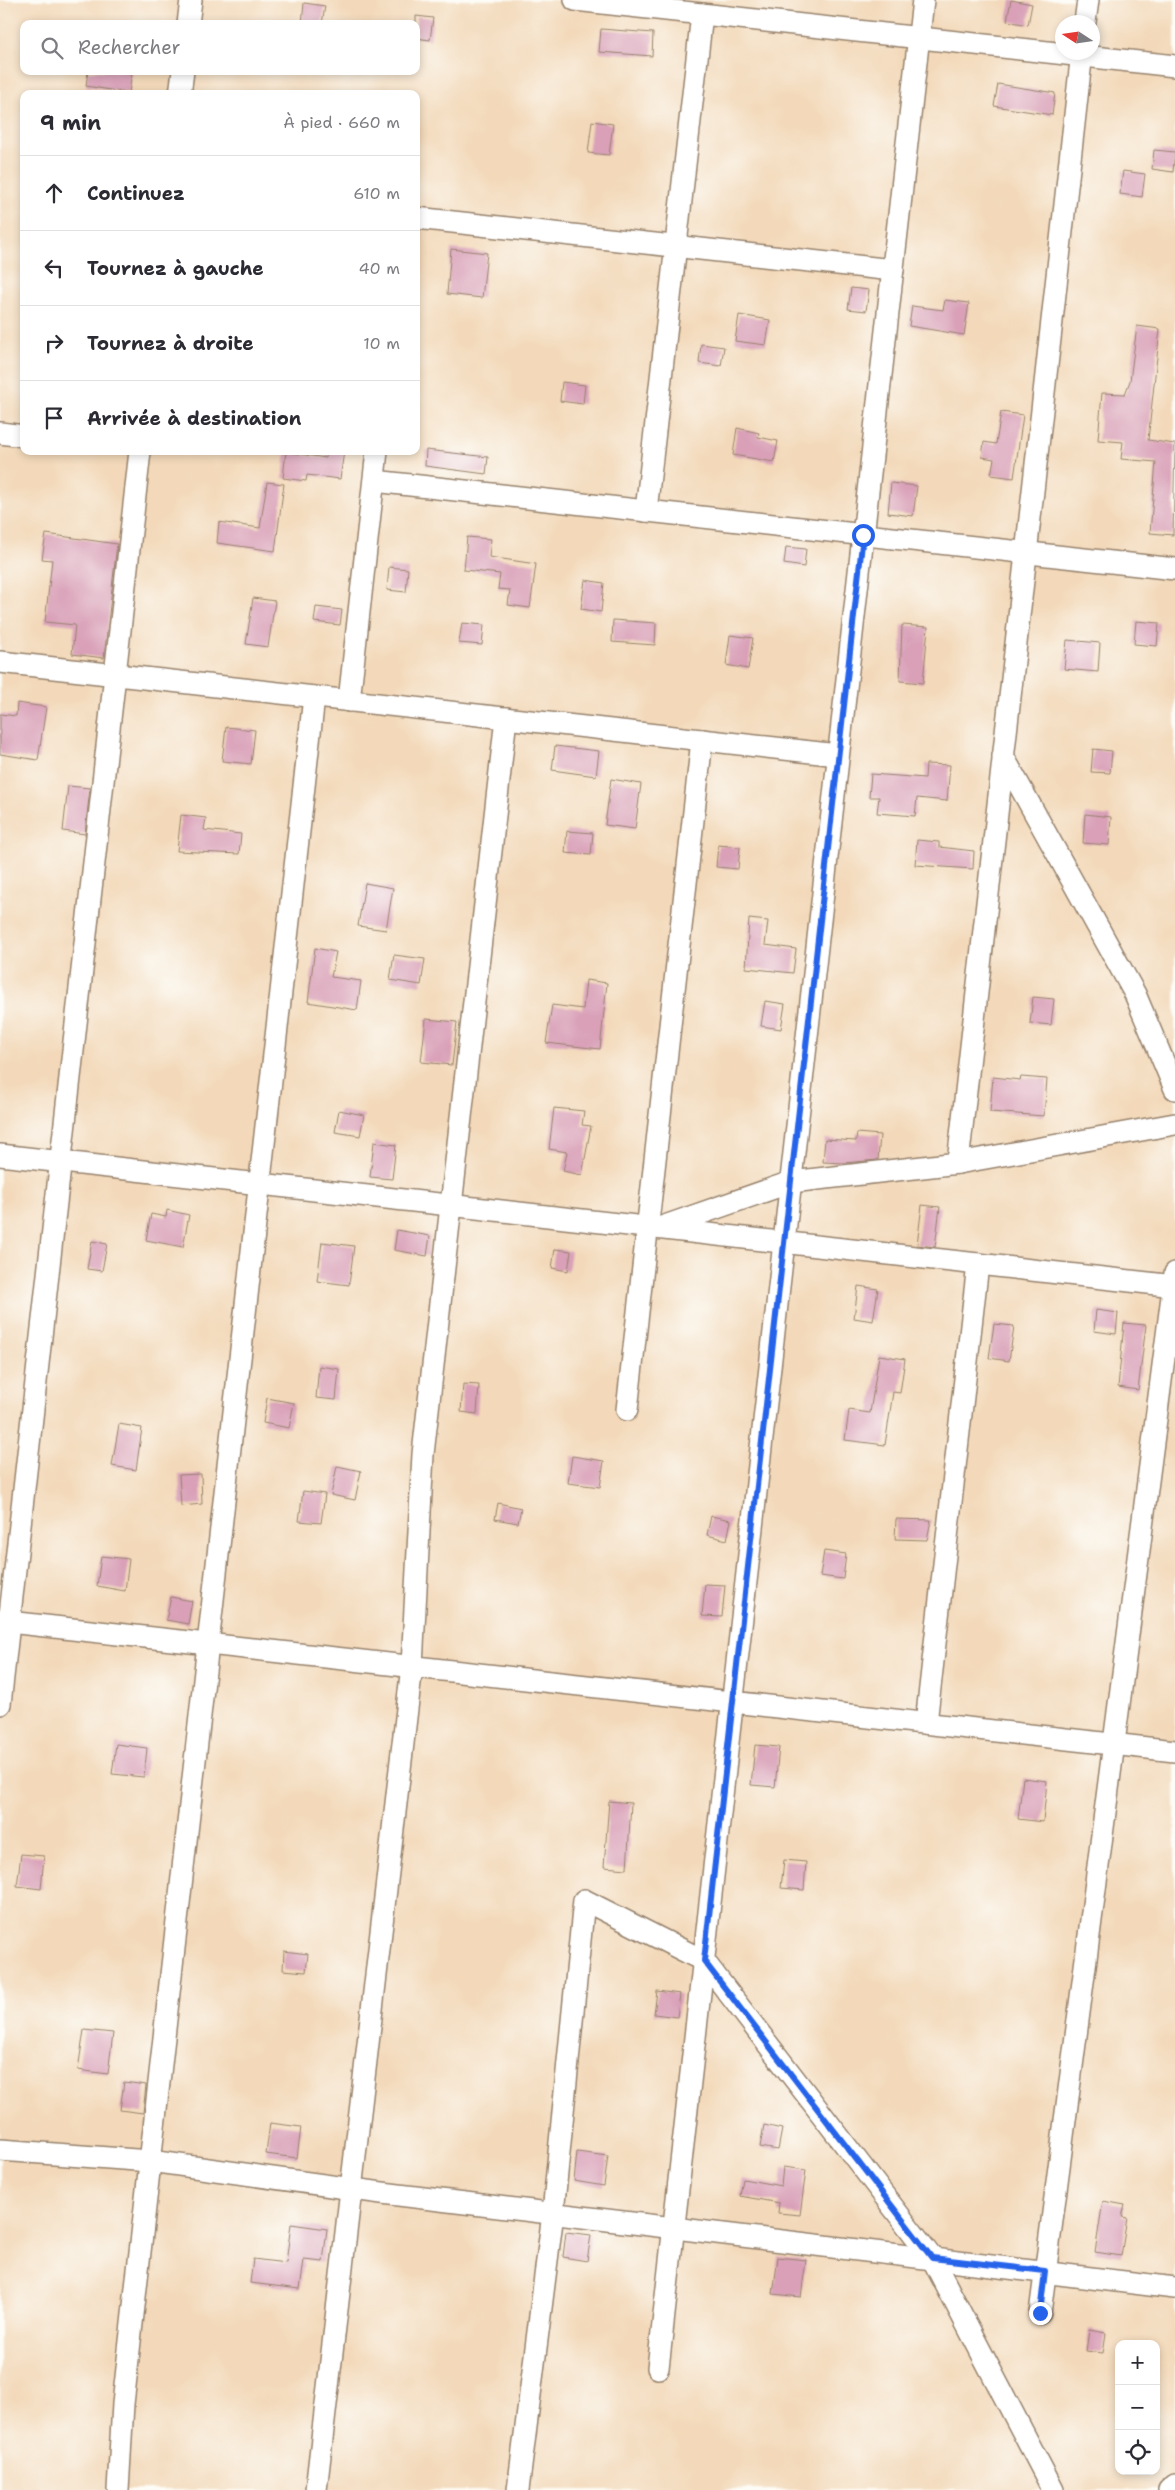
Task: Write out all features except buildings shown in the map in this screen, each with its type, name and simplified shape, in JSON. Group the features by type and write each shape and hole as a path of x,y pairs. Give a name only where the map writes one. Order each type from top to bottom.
{"street":[{"path":"188,20 191,0"},
{"path":"575,0 1055,51"},
{"path":"658,2368 923,0"},
{"path":"1087,15 1088,0"},
{"path":"646,511 702,14"},
{"path":"1100,56 1175,66"},
{"path":"958,1163 1081,60"},
{"path":"181,90 182,75"},
{"path":"420,218 893,270"},
{"path":"0,433 20,436"},
{"path":"0,1704 5,1621 61,1162 140,455"},
{"path":"349,701 377,455"},
{"path":"374,481 1175,569"},
{"path":"0,662 838,755"},
{"path":"118,2490 123,2404 314,697"},
{"path":"316,2490 412,1666 423,1454 506,718"},
{"path":"627,1410 652,1228 702,740"},
{"path":"1004,756 1135,994 1175,1089"},
{"path":"652,1228 791,1182 958,1163 1175,1124"},
{"path":"0,1156 978,1264 1175,1281 1040,2313"},
{"path":"926,1723 978,1264"},
{"path":"5,1621 1175,1751"},
{"path":"518,2490 553,2213 584,1900 704,1961 932,2258 1053,2490"},
{"path":"0,2150 150,2161 352,2189 1175,2288"},
{"path":"1169,2490 1175,2485"}],"route":[{"path":"863,535 704,1961 932,2258 1045,2271 1040,2313"}]}
